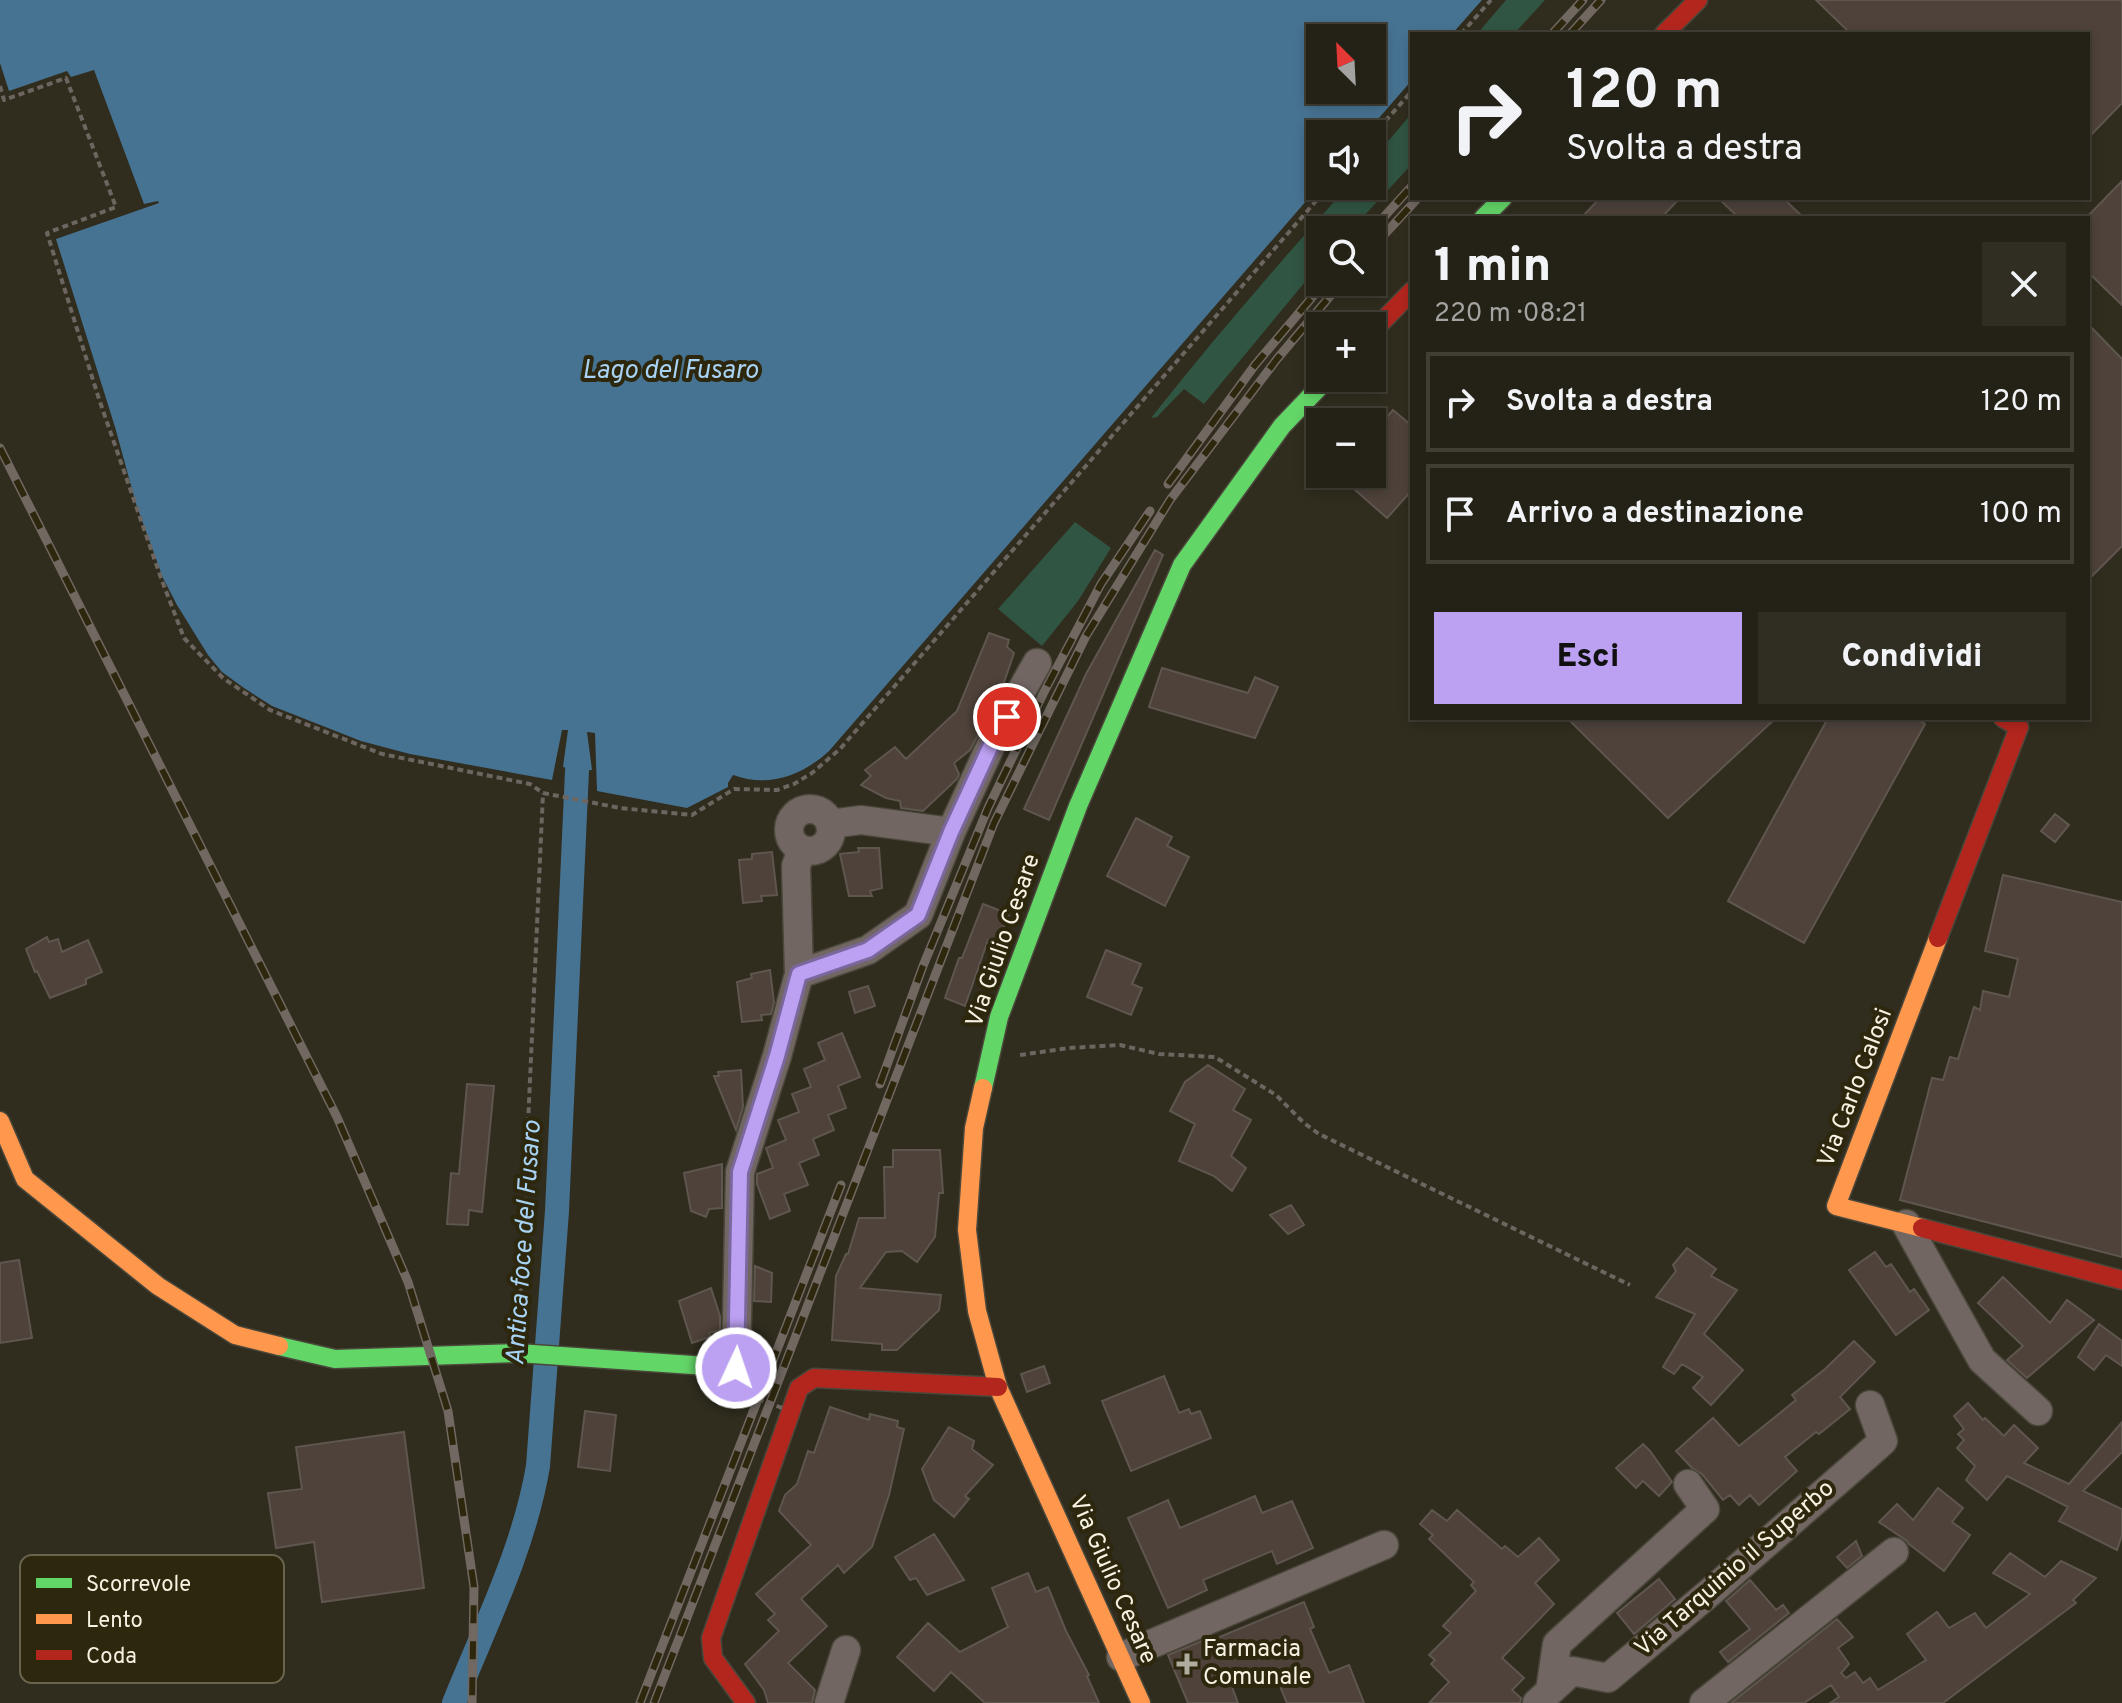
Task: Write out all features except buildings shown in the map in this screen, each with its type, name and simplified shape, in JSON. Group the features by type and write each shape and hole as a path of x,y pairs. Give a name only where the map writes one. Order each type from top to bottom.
{"street":[{"path":"1666,32 1698,0"},
{"path":"1485,216 1501,200"},
{"path":"1386,318 1410,293"},
{"name":"Via Giulio Cesare","path":"1141,1703 998,1387 977,1311 967,1230 974,1128 999,1017 1078,806 1182,565 1282,426 1315,392"},
{"path":"799,974 868,950 918,915 951,832 992,743 1037,663"},
{"name":"Via Carlo Calosi","path":"2007,720 2019,727 1836,1206 2122,1280"},
{"path":"0,1121 12,1179 158,1286 235,1335 335,1359 524,1354 738,1380 740,1172 799,974 796,866 802,850 788,833 791,819 802,810 816,809 830,824 861,820 951,832"},
{"path":"1906,1224 1982,1360 2038,1411"},
{"path":"746,1703 713,1658 711,1638 799,1388 814,1378 998,1387"},
{"name":"Via Tarquinio il Superbo","path":"1544,1697 1572,1671 1608,1678 1883,1441 1870,1405"},
{"name":"Via Tarquinio il Superbo","path":"1544,1697 1557,1644 1705,1509 1688,1484"},
{"path":"1121,1657 1384,1545"},
{"path":"1704,1703 1894,1552"},
{"path":"829,1703 846,1650"}],"path":[{"path":"1463,32 1491,0"},
{"path":"0,86 4,100 66,78 116,207 47,233 99,399 184,638 223,678 270,710 382,754 530,784 543,793 620,808 692,815 734,789 777,790 794,784 840,749 1317,200"},
{"path":"1386,120 1410,93"},
{"path":"524,1354 543,793"},
{"path":"990,1059 1069,1048 1120,1045 1159,1054 1215,1057 1276,1095 1319,1134 1630,1285"},
{"path":"738,1380 785,1409"}],"green space":[{"path":"1506,0 1545,0 1516,32 1479,32"},
{"path":"1410,115 1410,166 1386,192 1386,144"},
{"path":"1336,200 1379,200 1364,216 1322,216"},
{"path":"1306,234 1306,281 1204,404 1184,389 1157,417 1151,418 1199,359"},
{"path":"1075,522 1111,548 1078,601 1042,646 998,609"}],"water":[{"name":"Lago del Fusaro","path":"0,0 1482,0 1454,32 1410,32 1410,82 1377,120 1306,120 1307,200 829,751 808,767 772,780 733,775 728,787 687,808 597,791 595,733 587,732 592,770 577,771 563,767 568,730 562,730 552,780 410,754 361,741 272,706 222,672 208,655 163,578 136,504 56,239 159,203 144,204 94,70 71,77 67,71 9,91 0,63"}],"waterway":[{"name":"Antica foce del Fusaro","path":"454,1703 513,1557 532,1497 538,1466 557,1211 577,771"}],"railway":[{"path":"1554,32 1583,0"},
{"path":"1572,32 1601,0"},
{"path":"1385,216 1410,188"},
{"path":"1386,233 1416,200"},
{"path":"1168,484 1255,365 1313,296"},
{"path":"654,1703 994,823 1086,636 1170,500 1277,359 1330,296"},
{"path":"0,448 337,1117 408,1282 448,1411 474,1587 472,1703"},
{"path":"880,1084 923,966 988,808 1101,584 1150,511"},
{"path":"640,1703 841,1185"}],"traffic: fast":[{"path":"1485,216 1501,200"},
{"path":"983,1088 999,1017 1078,806 1182,565 1282,426 1315,392"},
{"path":"279,1346 335,1359 518,1353 736,1368"}],"traffic: slow":[{"path":"1922,1228 1836,1206 1938,938"},
{"path":"983,1088 974,1128 967,1230 977,1311 998,1387 1141,1703"},
{"path":"0,1121 25,1179 158,1286 235,1335 279,1346"}],"traffic: jam":[{"path":"1666,32 1698,0"},
{"path":"1386,318 1410,293"},
{"path":"1938,938 2019,727 2007,720"},
{"path":"1922,1228 2122,1280"},
{"path":"746,1703 713,1658 711,1638 799,1388 814,1378 998,1387"}],"place":[{"name":"Farmacia Comunale","path":"1187,1664"}],"route":[{"path":"736,1368 740,1172 799,974 868,950 918,915 951,832 1007,717"}]}
